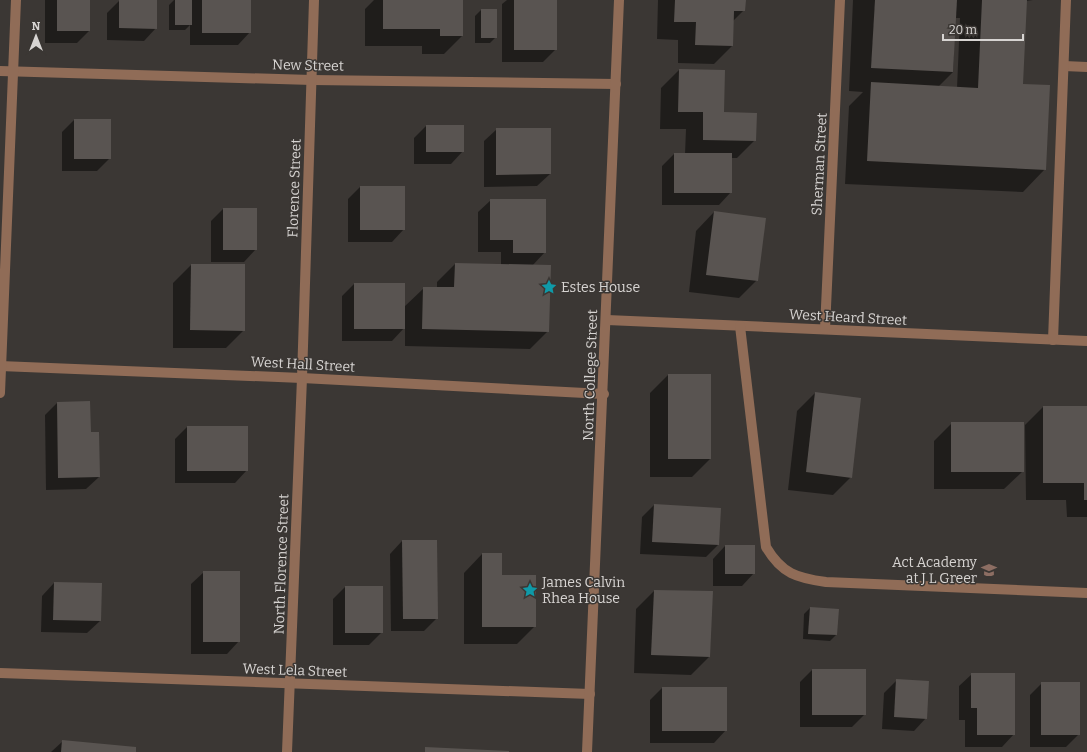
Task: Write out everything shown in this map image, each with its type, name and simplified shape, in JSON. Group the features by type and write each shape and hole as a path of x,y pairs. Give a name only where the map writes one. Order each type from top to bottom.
{"street":[{"path":"0,393 16,0"},
{"name":"Florence Street","path":"302,378 314,0"},
{"name":"North College Street","path":"587,752 604,394 619,0"},
{"name":"Sherman Street","path":"825,329 840,0"},
{"path":"1053,340 1066,0"},
{"path":"1064,66 1087,67"},
{"name":"New Street","path":"0,71 312,80 616,84"},
{"name":"West Heard Street","path":"607,320 1087,341"},
{"path":"740,326 766,547 773,559 785,570 800,578 826,582 1087,594"},
{"name":"West Hall Street","path":"1,366 302,378 604,394"},
{"name":"North Florence Street","path":"287,752 291,684 302,378"},
{"name":"West Lela Street","path":"0,674 590,694"}],"building":[{"path":"57,0 90,0 90,31 57,31"},
{"path":"119,0 157,0 157,29 119,28"},
{"path":"175,0 192,0 192,25 175,25"},
{"path":"202,0 251,0 251,33 202,33"},
{"path":"383,0 463,0 463,36 440,36 440,29 383,29"},
{"path":"514,0 557,0 557,50 514,50"},
{"path":"675,0 746,0 745,11 734,11 733,46 695,45 696,22 674,22"},
{"path":"875,0 957,0 953,72 871,68"},
{"path":"982,0 1027,0 1023,84 1050,85 1046,170 867,161 871,82 978,88"},
{"path":"481,9 497,9 497,38 481,38"},
{"path":"679,69 725,70 724,112 757,113 756,141 703,140 703,112 678,112"},
{"path":"74,119 111,119 111,159 74,159"},
{"path":"426,125 464,125 464,152 426,152"},
{"path":"496,128 551,128 551,174 496,175"},
{"path":"674,153 732,153 732,193 674,193"},
{"path":"360,186 405,186 405,230 360,230"},
{"path":"490,199 546,199 546,253 513,253 513,240 490,240"},
{"path":"223,208 257,208 257,250 223,250"},
{"path":"714,211 766,218 758,281 706,275"},
{"path":"455,263 551,265 549,332 422,329 423,287 454,287"},
{"path":"191,264 245,264 245,331 190,330"},
{"path":"354,283 405,283 405,329 354,329"},
{"path":"668,374 711,374 711,459 668,459"},
{"path":"815,392 861,398 852,478 806,472"},
{"path":"90,401 91,432 99,432 100,477 58,478 57,402"},
{"path":"1043,406 1087,406 1087,500 1084,500 1084,483 1043,483"},
{"path":"951,422 1024,422 1024,472 951,472"},
{"path":"187,426 248,426 248,471 187,471"},
{"path":"654,504 721,508 719,545 652,542"},
{"path":"402,540 437,540 438,619 403,619"},
{"path":"725,545 755,545 755,574 725,574"},
{"path":"482,553 502,553 502,575 536,575 536,627 482,627"},
{"path":"203,571 240,571 240,642 203,642"},
{"path":"54,582 102,583 101,621 53,620"},
{"path":"345,586 383,586 383,633 345,633"},
{"path":"654,590 713,591 710,657 651,655"},
{"path":"810,607 839,609 837,635 808,634"},
{"path":"812,669 866,669 866,715 812,715"},
{"path":"971,673 1015,673 1015,735 977,735 977,708 971,708"},
{"path":"896,679 929,681 927,719 894,717"},
{"path":"1041,682 1080,682 1080,735 1041,735"},
{"path":"662,687 727,687 727,731 662,731"},
{"path":"62,740 136,747 136,752 61,752"},
{"path":"425,747 509,751 509,752 425,752"}],"place":[{"name":"Estes House","path":"549,287"},
{"name":"Act Academy at J L Greer","path":"989,570"},
{"name":"James Calvin Rhea House","path":"530,590"}]}
